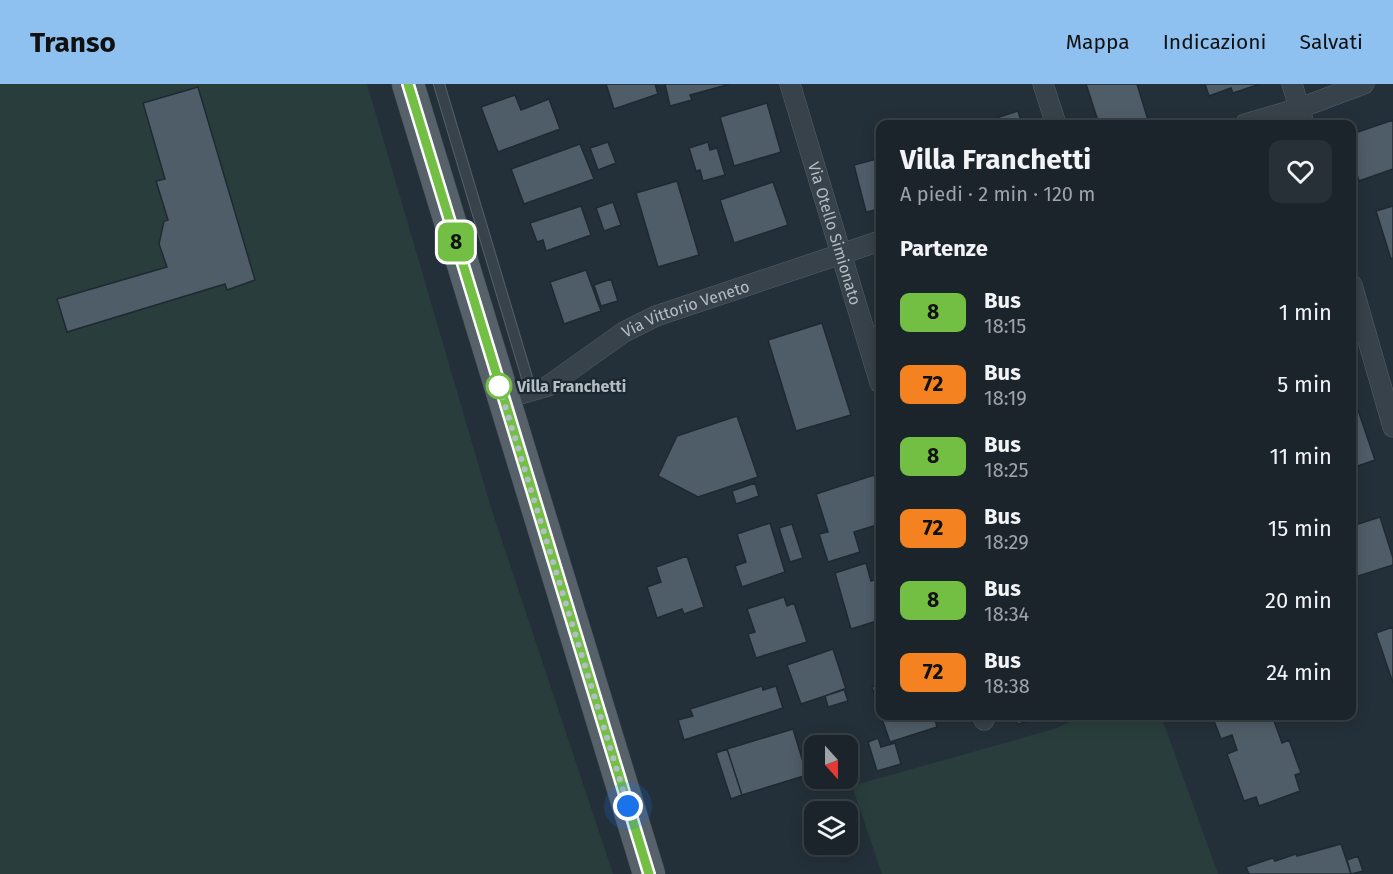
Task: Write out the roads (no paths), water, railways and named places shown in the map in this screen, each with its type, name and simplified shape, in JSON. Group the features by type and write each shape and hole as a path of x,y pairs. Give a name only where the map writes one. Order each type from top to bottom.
{"main road":[{"path":"408,84 517,395 649,874"}],"street":[{"name":"Via Otello Simionato","path":"790,84 876,370"},
{"path":"1043,84 1055,120"},
{"path":"1292,84 1302,116"},
{"path":"1274,120 1302,116 1364,84"},
{"name":"Via Vittorio Veneto","path":"517,395 548,386 600,348 656,316 876,242"},
{"path":"1356,299 1393,427"}],"lane":[{"path":"439,84 517,395"}],"place":[{"name":"Villa Franchetti","path":"499,386"}]}
